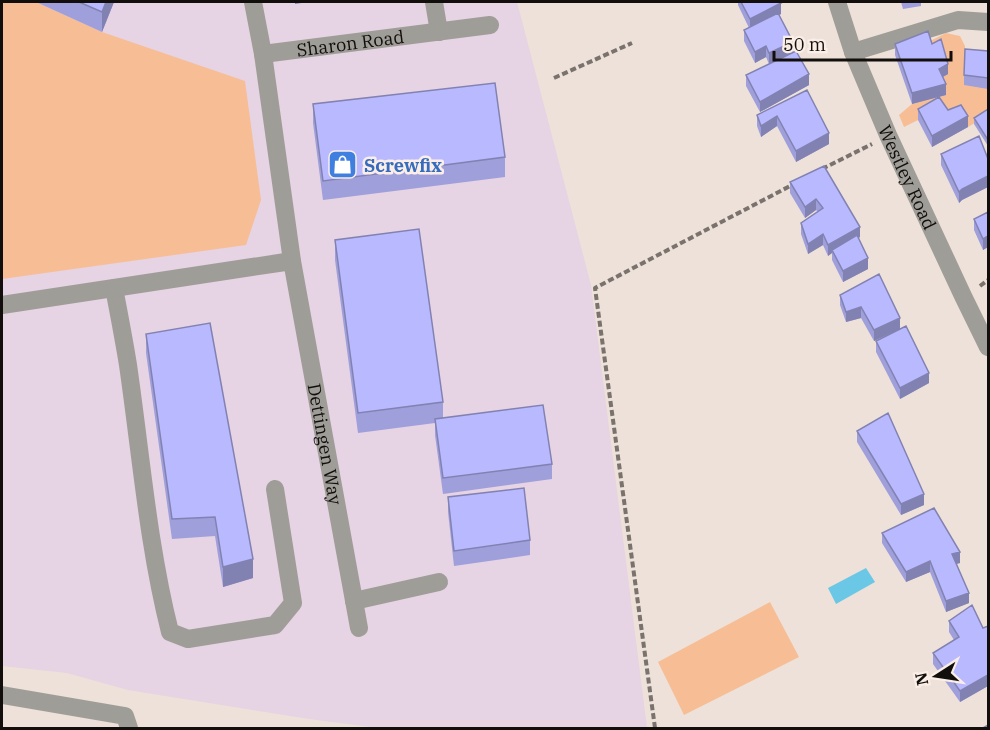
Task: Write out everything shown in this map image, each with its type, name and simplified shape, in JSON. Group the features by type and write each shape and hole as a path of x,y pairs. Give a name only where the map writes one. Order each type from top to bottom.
{"street":[{"name":"Dettingen Way","path":"253,2 263,54 292,261 359,628"},
{"path":"434,2 439,32"},
{"name":"Westley Road","path":"837,2 853,52 888,135 988,347"},
{"path":"853,52 958,20 988,22"},
{"name":"Sharon Road","path":"263,54 490,25"},
{"path":"2,305 292,261"},
{"path":"114,288 127,363 151,540 170,632 188,639 275,625 293,603 275,489"},
{"path":"354,601 439,582"},
{"path":"2,695 125,716 129,729"}],"path":[{"path":"554,78 632,43"},
{"path":"816,173 888,135"},
{"path":"655,729 595,288 796,183"},
{"path":"980,286 988,280"}],"shaded area":[{"path":"2,2 517,2 591,285 647,728 378,728 128,690 67,673 2,666"},
{"path":"2,2 36,2 102,32 245,81 261,200 246,245 2,279"},
{"path":"946,33 960,36 965,46 965,60 988,89 988,115 968,127 961,116 918,120 904,127 899,115 912,104 946,95 928,42"},
{"path":"770,602 799,657 684,715 658,662"}],"water":[{"path":"866,568 875,582 836,604 828,588"}],"building":[{"path":"79,2 106,2 102,12"},
{"path":"741,2 780,2 781,3 750,19"},
{"path":"778,13 793,42 769,53 766,46 755,52 744,30"},
{"path":"928,31 932,44 941,39 948,64 939,69 946,84 912,93 895,44"},
{"path":"965,49 988,51 988,78 964,75"},
{"path":"796,51 809,74 760,102 746,75"},
{"path":"495,83 505,157 323,181 313,104"},
{"path":"807,90 829,133 796,151 777,116 761,126 757,115"},
{"path":"939,97 948,110 961,105 968,116 932,136 918,109"},
{"path":"988,109 988,140 974,118"},
{"path":"979,136 988,159 988,176 959,192 941,154"},
{"path":"824,166 860,227 828,245 823,234 808,244 801,223 823,208 816,199 805,207 790,182"},
{"path":"988,212 988,236 983,239 974,219"},
{"path":"419,229 443,402 358,413 335,240"},
{"path":"857,235 868,258 843,271 832,250"},
{"path":"879,274 900,318 874,330 861,307 846,312 840,295"},
{"path":"210,323 253,559 223,567 215,517 172,519 146,334"},
{"path":"906,326 929,373 900,388 876,341"},
{"path":"543,405 552,464 443,478 435,419"},
{"path":"888,413 924,494 901,504 857,431"},
{"path":"524,488 530,540 454,551 448,497"},
{"path":"934,508 960,552 952,554 969,593 946,601 930,561 906,572 882,533"},
{"path":"972,605 983,628 988,626 988,675 960,691 933,653 959,637 949,621"}],"place":[{"name":"Screwfix","path":"343,165"}]}
